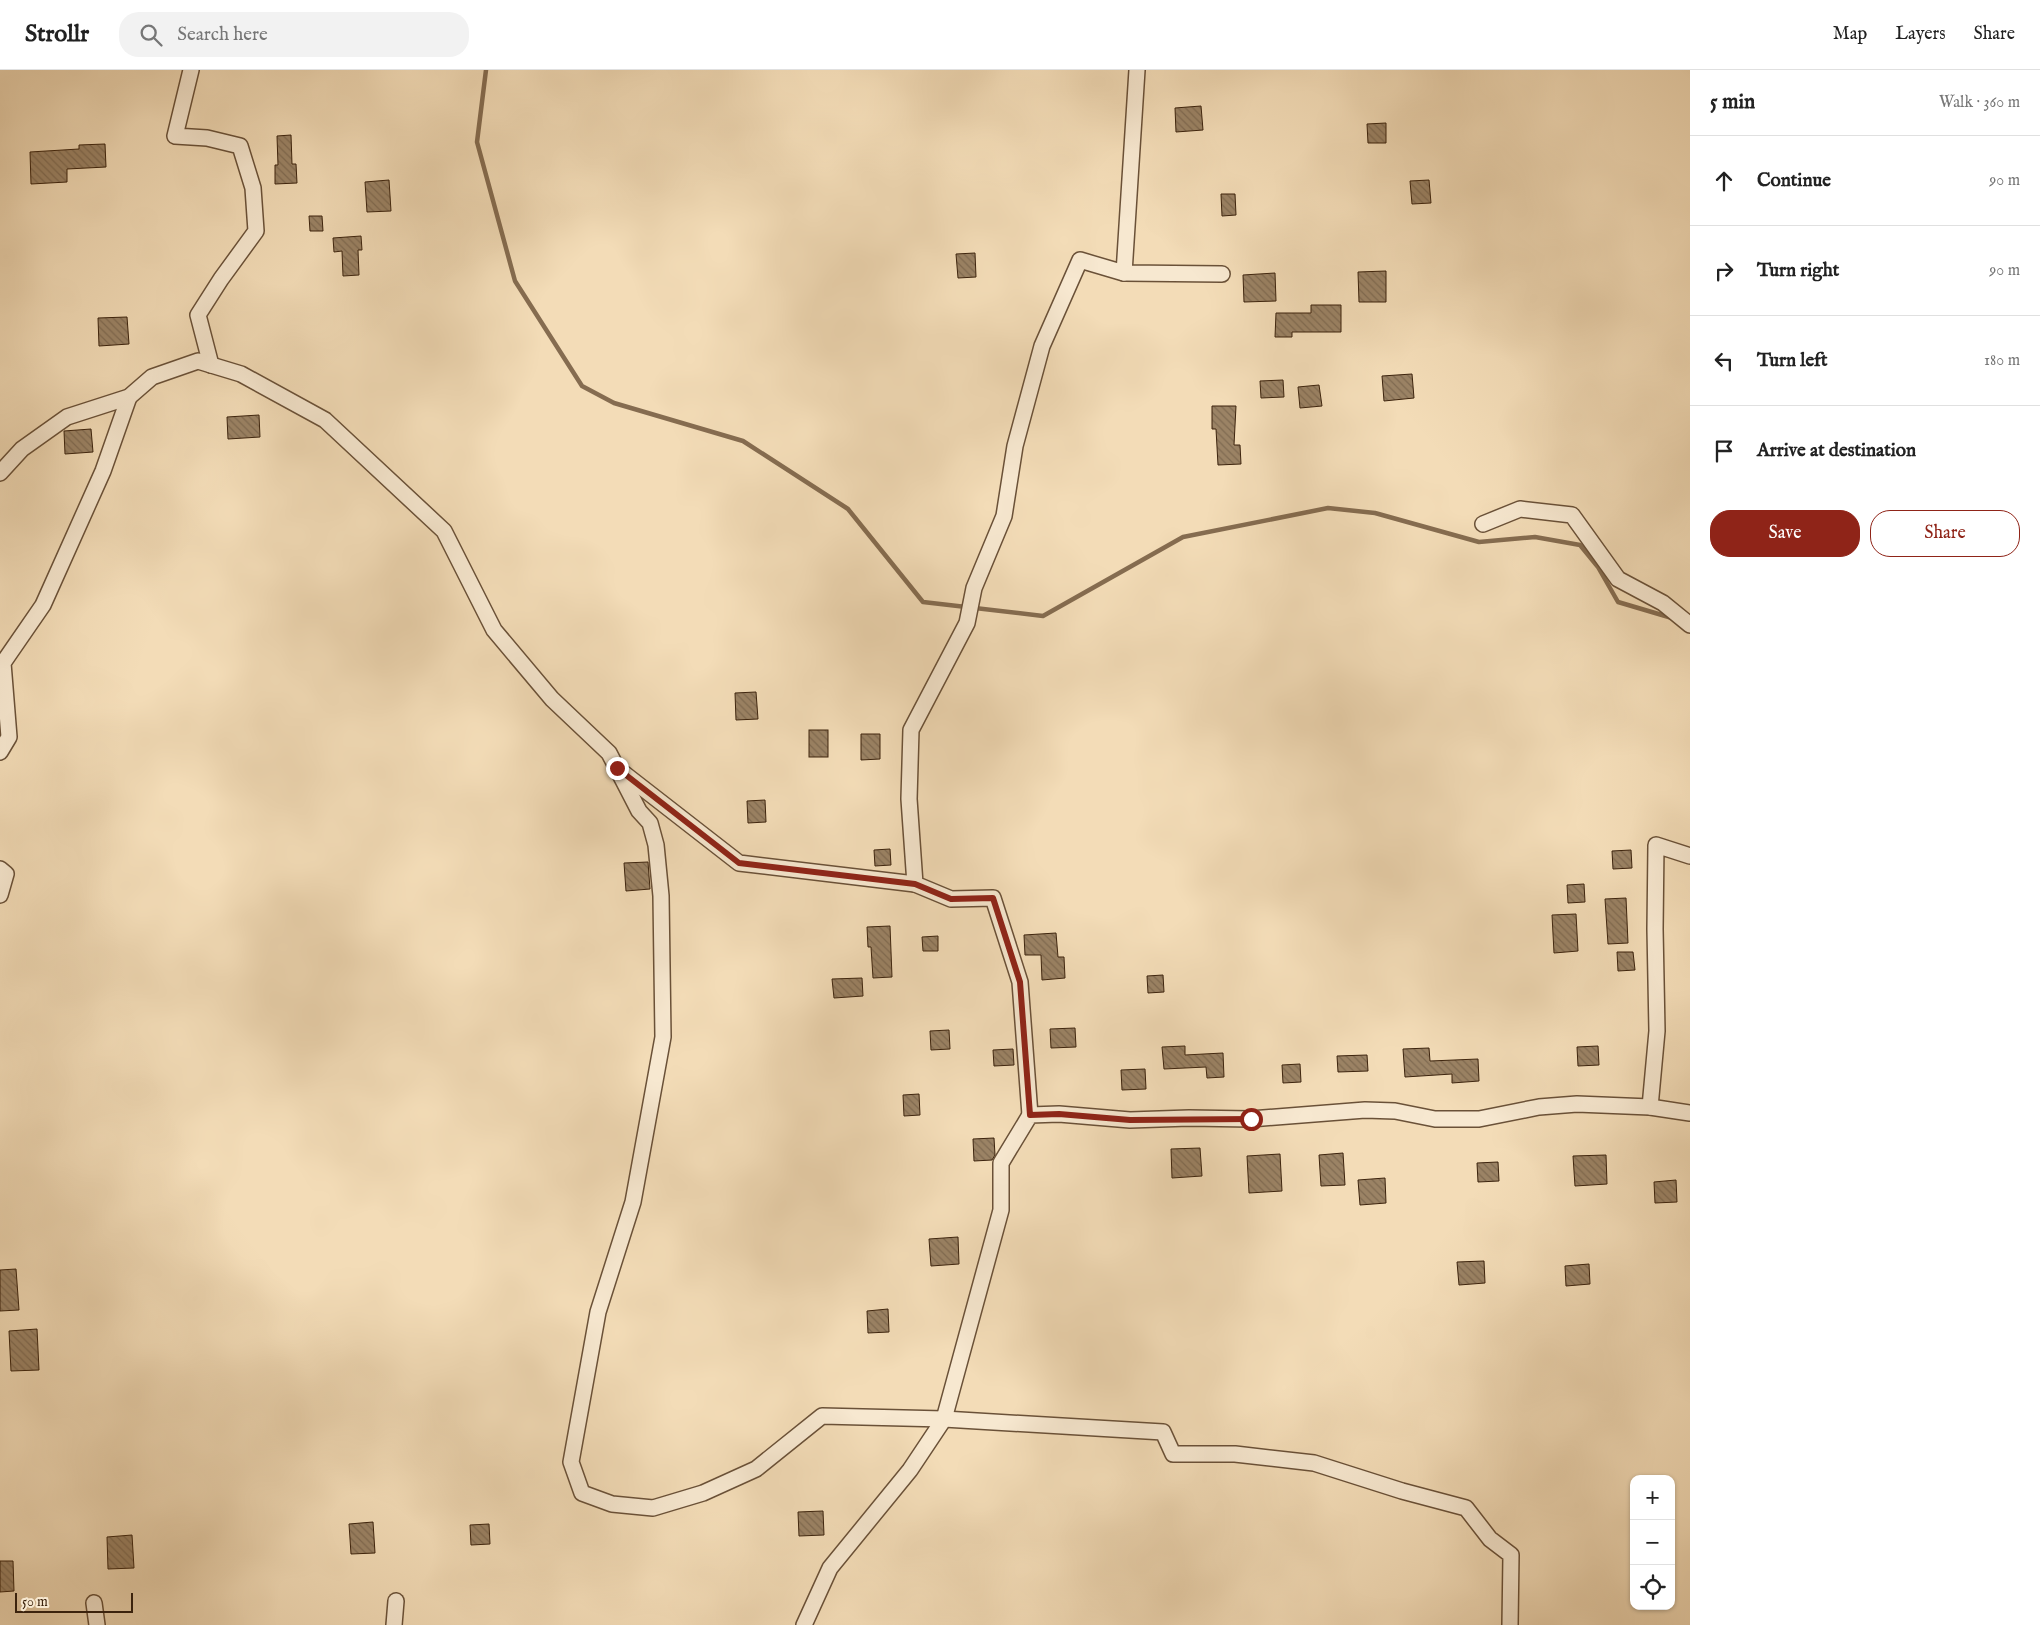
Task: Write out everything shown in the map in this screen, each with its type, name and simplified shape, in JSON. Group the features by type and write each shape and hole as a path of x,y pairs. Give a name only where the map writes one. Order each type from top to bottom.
{"street":[{"path":"191,70 175,136 208,138 240,146 253,188 256,231 221,278 198,315 211,365"},
{"path":"1124,273 1138,70"},
{"path":"915,884 909,799 911,730 967,623 974,588 1004,516 1015,446 1042,346 1080,260 1124,273 1222,274"},
{"path":"0,473 22,449 67,417 129,397 152,377 198,361 241,374 325,420 444,532 494,630 552,699 609,753 639,811 650,823 656,845 661,896 663,1037 633,1202 598,1312 572,1452 571,1462 582,1493 612,1504 653,1508 703,1493 756,1469 822,1416 944,1419 1163,1432 1173,1454 1235,1454 1314,1463 1402,1491 1466,1508 1490,1539 1511,1555 1510,1625"},
{"path":"0,752 9,737 3,663 43,605 103,471 129,397"},
{"path":"1483,524 1520,509 1572,514 1618,579 1663,602 1690,625"},
{"path":"617,768 739,863 915,884 951,899 993,898 1020,982 1030,1115 1001,1163 1001,1210 944,1419 910,1470 830,1568 804,1625"},
{"path":"1650,1107 1657,1031 1656,845 1690,856"},
{"path":"0,869 6,874 0,895"},
{"path":"1030,1115 1059,1114 1130,1120 1251,1119 1366,1110 1395,1111 1435,1119 1470,1119 1539,1107 1577,1104 1650,1107 1690,1113"},
{"path":"394,1625 396,1601"},
{"path":"94,1603 97,1625"}],"building":[{"path":"1201,106 1203,130 1176,132 1175,108"},
{"path":"1386,123 1386,143 1368,143 1367,124"},
{"path":"291,135 292,164 296,164 297,183 275,184 275,165 278,165 277,136"},
{"path":"105,144 106,167 67,169 67,182 31,184 30,152 79,149 79,145"},
{"path":"389,180 391,211 367,212 365,182"},
{"path":"1429,180 1431,203 1412,204 1410,181"},
{"path":"1221,194 1235,194 1236,215 1222,216"},
{"path":"309,216 322,216 323,231 310,231"},
{"path":"361,236 362,250 358,250 359,275 343,276 342,251 334,252 333,238"},
{"path":"975,253 976,277 958,278 956,254"},
{"path":"1386,271 1386,302 1359,302 1358,272"},
{"path":"1275,273 1276,301 1244,302 1243,275"},
{"path":"1311,305 1341,305 1341,332 1292,332 1292,337 1275,337 1276,313 1311,313"},
{"path":"127,317 129,344 99,346 98,318"},
{"path":"1412,374 1414,398 1384,401 1382,376"},
{"path":"1283,380 1284,397 1261,398 1260,381"},
{"path":"1319,385 1322,406 1300,408 1298,387"},
{"path":"1212,406 1236,406 1234,445 1240,445 1241,464 1218,465 1216,429 1212,429"},
{"path":"259,415 260,437 228,439 227,417"},
{"path":"91,429 93,452 65,454 64,431"},
{"path":"756,692 758,719 736,720 735,693"},
{"path":"809,730 828,730 828,757 809,757"},
{"path":"861,734 880,734 880,759 861,760"},
{"path":"765,800 766,822 748,823 747,801"},
{"path":"890,849 891,865 875,866 874,850"},
{"path":"1631,850 1632,868 1613,869 1612,851"},
{"path":"648,862 650,889 626,891 624,863"},
{"path":"1584,884 1585,902 1568,903 1567,885"},
{"path":"1626,898 1628,943 1608,944 1605,899"},
{"path":"1576,914 1578,951 1554,953 1552,915"},
{"path":"890,926 892,977 873,978 871,947 868,947 867,927"},
{"path":"1056,933 1058,957 1064,957 1065,978 1042,980 1041,955 1025,955 1024,935"},
{"path":"938,936 938,951 923,951 922,937"},
{"path":"1617,952 1633,952 1635,970 1618,971"},
{"path":"1163,975 1164,992 1148,993 1147,976"},
{"path":"862,978 863,996 834,998 832,979"},
{"path":"1075,1028 1076,1047 1051,1048 1050,1029"},
{"path":"949,1030 950,1049 931,1050 930,1031"},
{"path":"1185,1046 1185,1055 1223,1053 1224,1077 1207,1078 1206,1067 1164,1069 1162,1047"},
{"path":"1598,1046 1599,1065 1578,1066 1577,1047"},
{"path":"1429,1048 1430,1061 1478,1059 1479,1081 1452,1083 1452,1074 1405,1077 1403,1049"},
{"path":"1013,1049 1014,1065 994,1066 993,1050"},
{"path":"1367,1055 1368,1071 1338,1072 1337,1056"},
{"path":"1300,1064 1301,1082 1283,1083 1282,1065"},
{"path":"1145,1069 1146,1089 1122,1090 1121,1070"},
{"path":"919,1094 920,1115 904,1116 903,1095"},
{"path":"994,1138 995,1155 992,1160 974,1161 973,1139"},
{"path":"1200,1148 1202,1176 1172,1178 1171,1149"},
{"path":"1343,1153 1345,1185 1321,1186 1319,1155"},
{"path":"1280,1154 1282,1191 1249,1193 1247,1156"},
{"path":"1606,1155 1607,1184 1575,1186 1573,1156"},
{"path":"1498,1162 1499,1181 1478,1182 1477,1163"},
{"path":"1385,1178 1386,1203 1360,1205 1358,1180"},
{"path":"1676,1180 1677,1202 1655,1203 1654,1182"},
{"path":"958,1237 959,1264 931,1266 929,1239"},
{"path":"1484,1261 1485,1283 1459,1285 1457,1262"},
{"path":"1589,1264 1590,1284 1566,1286 1565,1266"},
{"path":"16,1269 19,1310 0,1311 0,1270"},
{"path":"888,1309 889,1332 868,1333 867,1311"},
{"path":"37,1329 39,1370 11,1371 9,1331"},
{"path":"823,1511 824,1535 799,1536 798,1512"},
{"path":"373,1522 375,1553 351,1554 349,1524"},
{"path":"489,1524 490,1544 471,1545 470,1525"},
{"path":"132,1535 134,1568 108,1569 107,1537"},
{"path":"0,1561 13,1561 14,1591 0,1592"}],"waterway":[{"path":"486,70 477,142 515,281 582,386 614,403 743,441 848,509 923,602 1043,616 1183,537 1328,508 1375,513 1479,542 1535,537 1580,545 1598,567 1618,602 1672,618"}],"route":[{"path":"617,768 739,863 915,884 951,899 993,898 1020,982 1030,1115 1059,1114 1130,1120 1189,1118 1251,1119"}]}
